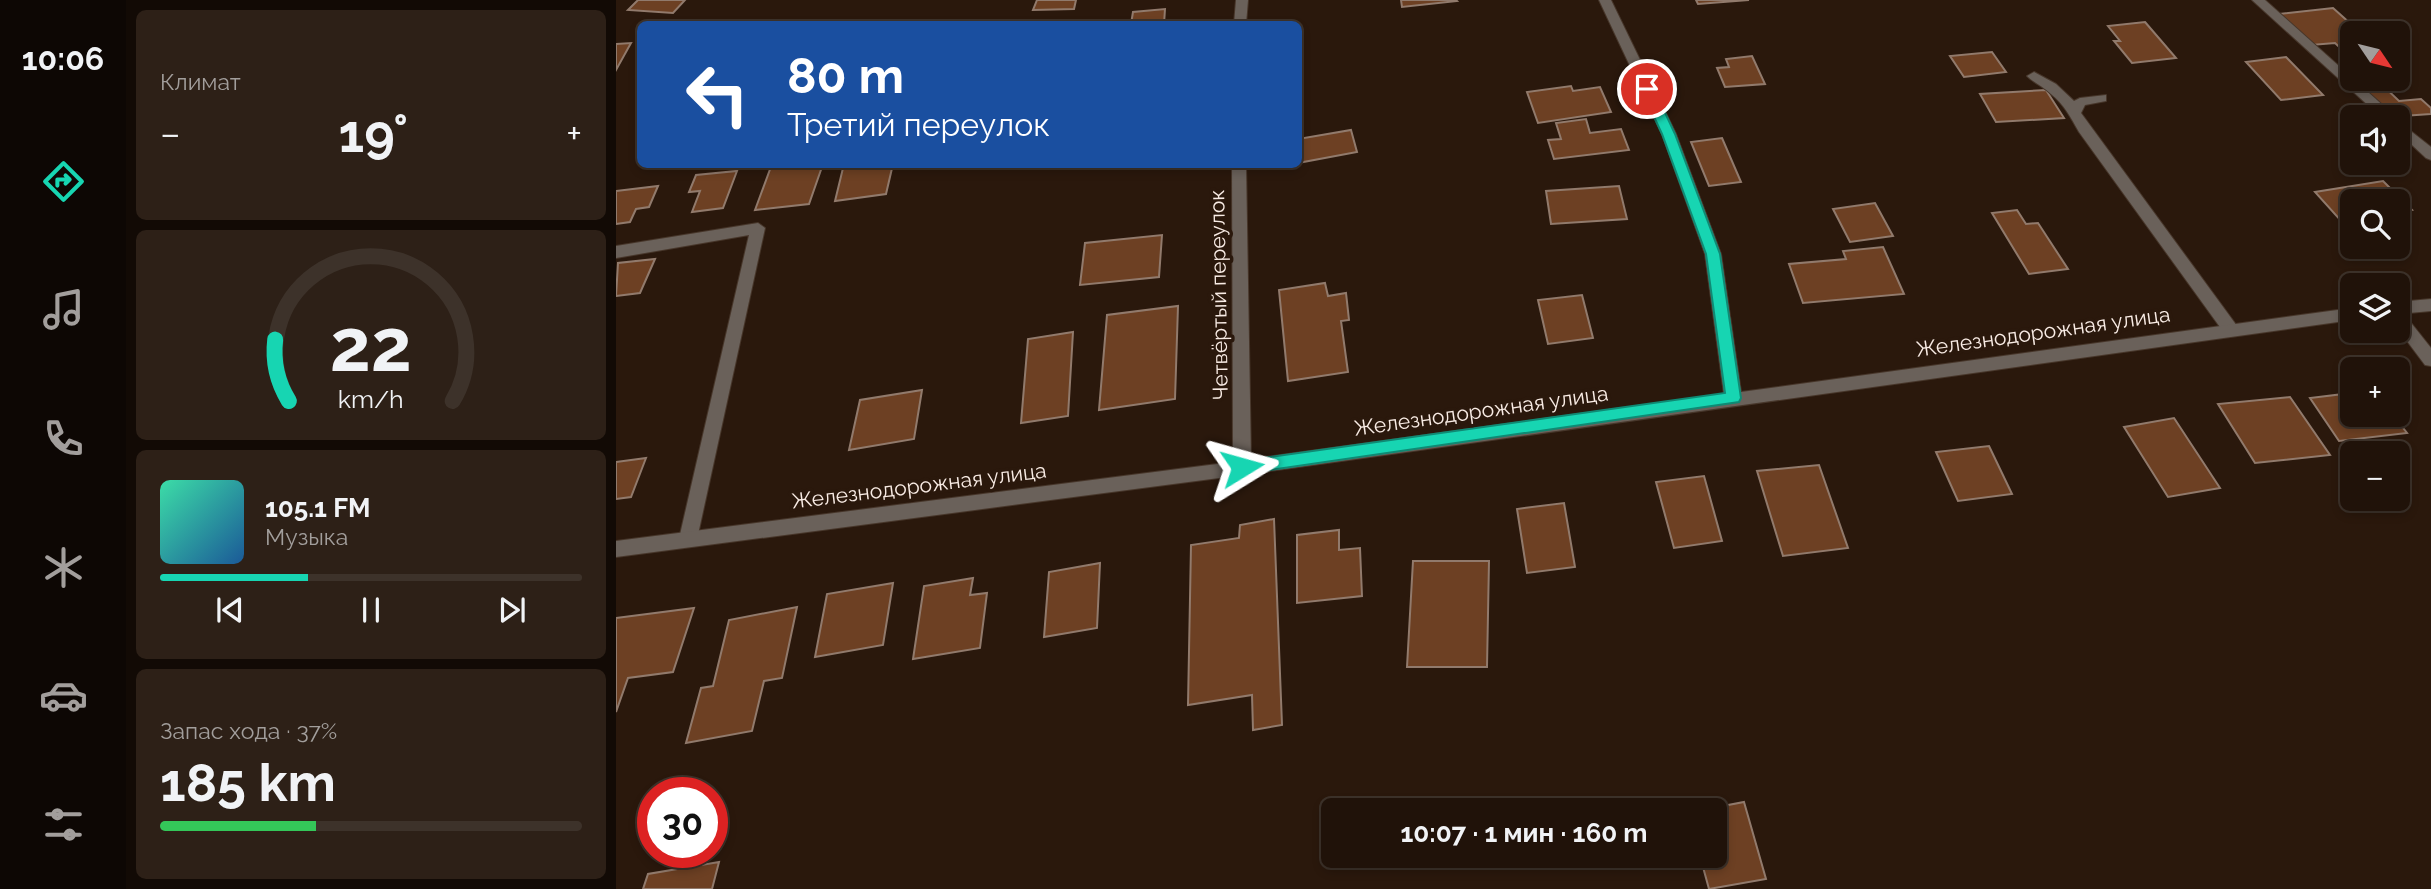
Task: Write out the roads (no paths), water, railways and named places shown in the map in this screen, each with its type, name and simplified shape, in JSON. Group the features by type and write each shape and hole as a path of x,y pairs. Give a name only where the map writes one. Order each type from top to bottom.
{"street":[{"path":"1240,21 1242,0"},
{"path":"1605,0 1669,134 1713,254 1733,398"},
{"path":"2258,0 2376,105"},
{"path":"2034,76 2058,88 2084,129 2231,330"},
{"path":"2075,112 2080,103 2101,98"},
{"path":"2410,136 2431,155"},
{"name":"Четвёртый переулок","path":"1239,168 1242,467"},
{"path":"616,252 758,228 688,539"},
{"path":"2410,308 2431,305"},
{"name":"Железнодорожная улица","path":"616,549 1242,467 2340,316"},
{"path":"2410,333 2431,360"}]}
